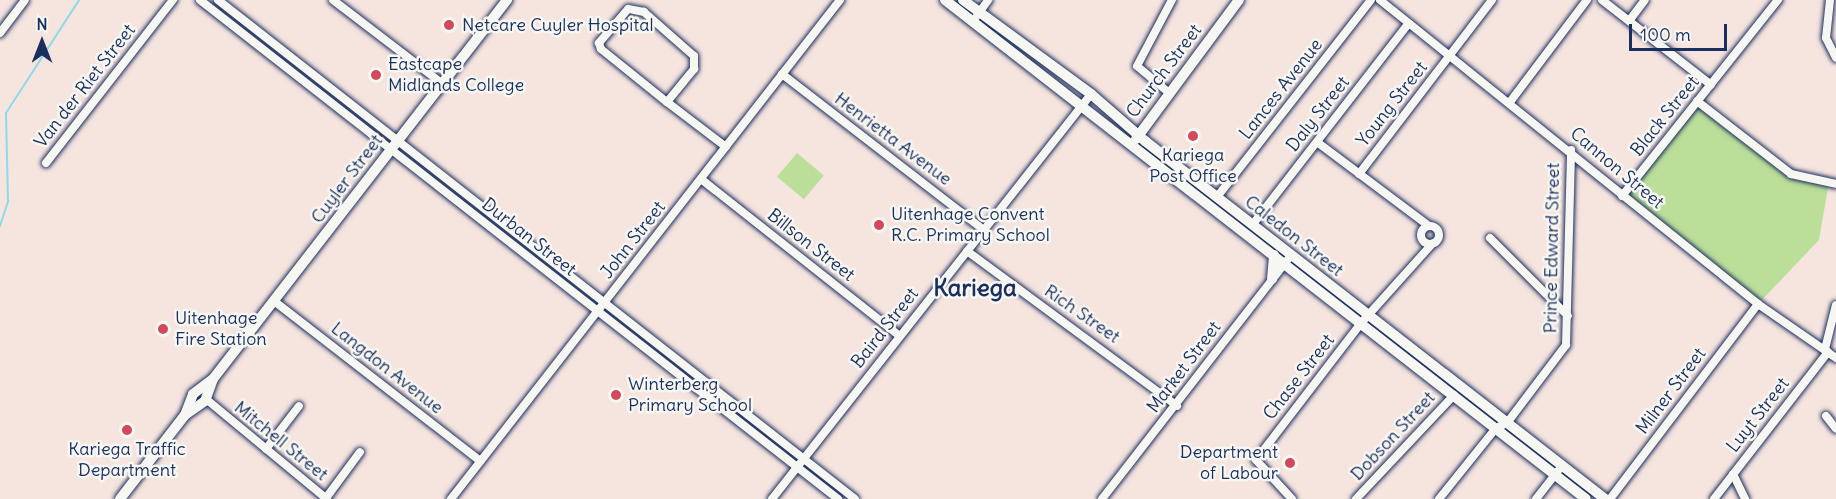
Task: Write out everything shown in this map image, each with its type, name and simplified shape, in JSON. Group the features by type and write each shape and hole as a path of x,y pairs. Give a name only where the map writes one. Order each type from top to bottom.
{"main road":[{"name":"Cuyler Street","path":"120,499 200,399 213,379 507,0"},
{"name":"Caledon Street","path":"945,0 976,17 1091,94 1253,224 1288,259 1365,319 1507,423 1586,499"},
{"name":"Caledon Street","path":"963,0 976,17 1082,106 1274,255 1288,259"},
{"name":"Church Street","path":"1137,133 1239,0"},
{"path":"1120,136 1137,133 1139,150"},
{"path":"1272,279 1274,255"},
{"name":"Caledon Street","path":"1365,319 1496,428 1559,471 1607,499"}],"street":[{"path":"0,33 25,0"},
{"name":"Van der Riet Street","path":"46,163 173,0"},
{"name":"Durban Street","path":"200,0 605,303 855,499"},
{"name":"Durban Street","path":"218,0 596,311 838,499"},
{"path":"333,0 443,84"},
{"name":"John Street","path":"451,499 840,0"},
{"path":"976,17 988,0"},
{"path":"1167,92 1137,66 1172,0"},
{"name":"Lances Avenue","path":"1217,197 1371,0"},
{"name":"Cannon Street","path":"1380,0 1571,150 1622,196 1758,304 1836,358"},
{"name":"Young Street","path":"1359,174 1492,0"},
{"path":"1510,102 1587,0"},
{"path":"1602,0 1711,85"},
{"path":"1629,21 1645,0"},
{"name":"Black Street","path":"1622,196 1778,0"},
{"path":"1830,0 1826,38 1836,58"},
{"path":"667,102 694,69 694,56 644,12 626,10 599,43 600,47 667,102 726,147"},
{"name":"Daly Street","path":"1253,224 1409,23"},
{"name":"Henrietta Avenue","path":"782,74 984,230"},
{"name":"Baird Street","path":"772,499 1091,94"},
{"path":"1697,101 1791,174 1836,184"},
{"path":"1317,142 1439,234 1432,244 1422,236"},
{"name":"Prince Edward Street","path":"1496,428 1507,423 1566,346 1571,150"},
{"name":"Billson Street","path":"701,179 900,336"},
{"path":"1415,218 1422,236 1419,259"},
{"path":"1422,236 1430,226"},
{"path":"1491,238 1568,316"},
{"name":"Chase Street","path":"1292,499 1256,460 1365,319 1432,244"},
{"name":"Rich Street","path":"967,251 1177,406"},
{"name":"Market Street","path":"1102,499 1177,406 1288,259"},
{"name":"Langdon Avenue","path":"274,301 480,461"},
{"name":"Milner Street","path":"1607,499 1758,304"},
{"path":"1826,350 1836,305"},
{"name":"Luyt Street","path":"1714,499 1826,350"},
{"name":"Dobson Street","path":"1356,499 1454,395"},
{"name":"Mitchell Street","path":"200,399 266,449 326,499"},
{"path":"266,449 299,406"},
{"path":"1826,416 1836,429"},
{"path":"1439,499 1496,428"},
{"path":"326,499 360,452"},
{"path":"1536,499 1559,471"},
{"path":"1733,474 1745,499"}],"green space":[{"path":"1697,102 1788,172 1829,182 1819,240 1758,304 1622,196"},
{"path":"797,153 824,175 804,199 777,177"}],"waterway":[{"path":"0,226 8,202 6,113 79,0"}],"place":[{"name":"Netcare Cuyler Hospital","path":"449,25"},
{"name":"Eastcape Midlands College","path":"376,75"},
{"name":"Kariega Post Office","path":"1193,136"},
{"name":"Uitenhage Convent R.C. Primary School","path":"879,225"},
{"name":"Uitenhage Fire Station","path":"163,329"},
{"name":"Winterberg Primary School","path":"616,395"},
{"name":"Kariega Traffic Department","path":"127,430"},
{"name":"Department of Labour","path":"1290,463"}],"district":[{"name":"Kariega","path":"975,288"}]}
